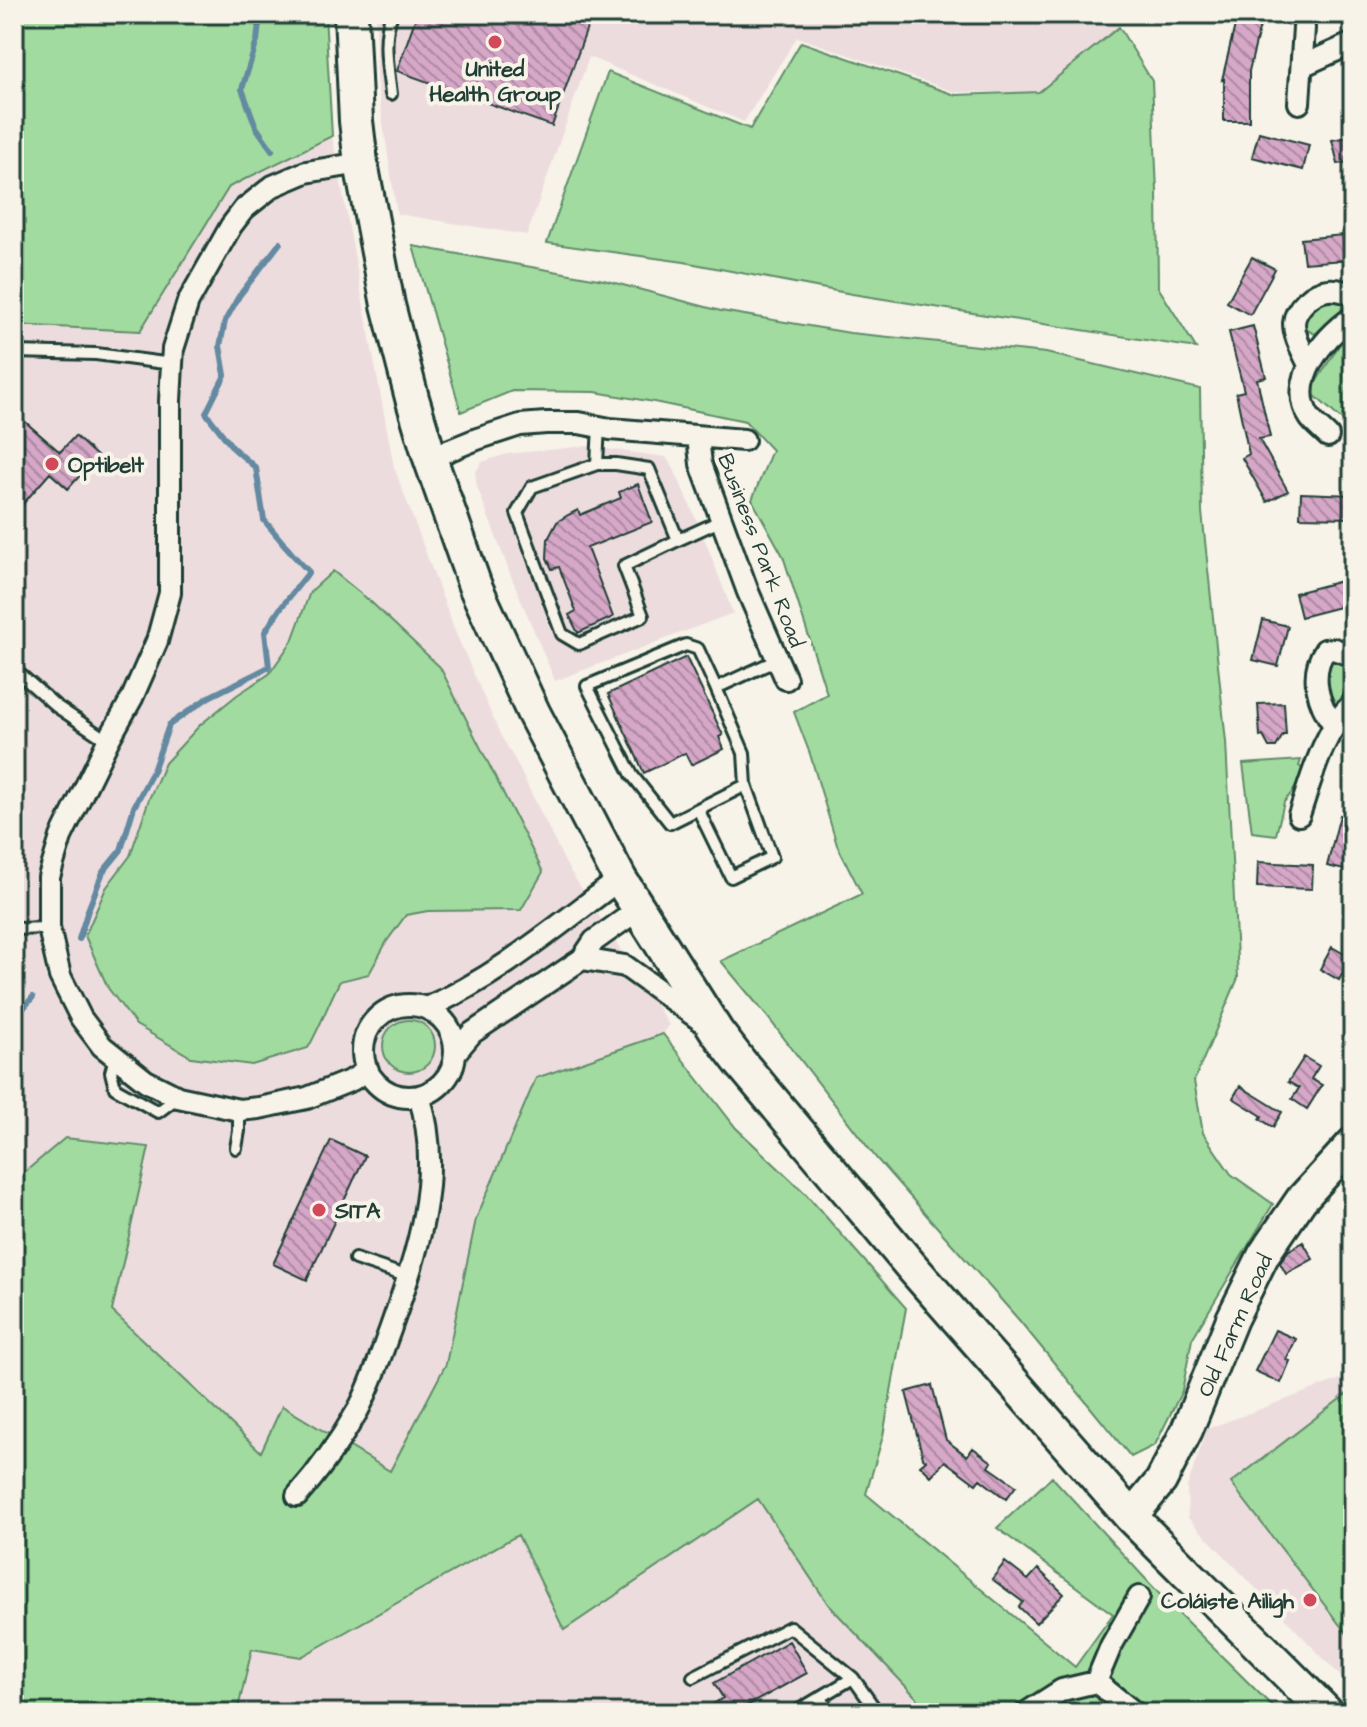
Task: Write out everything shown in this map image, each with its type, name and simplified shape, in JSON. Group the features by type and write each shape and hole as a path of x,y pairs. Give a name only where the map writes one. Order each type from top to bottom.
{"main road":[{"path":"351,14 361,163 388,305 430,458 475,586 533,712 620,879 717,1032 911,1266 1131,1517 1327,1713"}],"street":[{"path":"1299,103 1304,28"},
{"path":"1302,66 1353,43"},
{"path":"361,163 306,172 273,186 244,209 188,302 173,349 172,364 170,593 157,641 132,698 61,837 49,877 49,928 60,976 81,1018 102,1046 146,1081 178,1097 239,1110 267,1107 307,1098 352,1080 368,1070"},
{"path":"1309,365 1297,339 1294,325 1297,312 1316,293 1328,289 1353,295"},
{"path":"1328,436 1310,418 1301,395 1303,378 1332,335 1353,317"},
{"path":"430,458 520,425 546,423 579,423 744,440"},
{"name":"Business Park Road","path":"698,437 701,464 748,592 782,670"},
{"path":"1334,725 1323,711 1316,685 1320,658 1325,650 1334,649 1353,656"},
{"path":"1299,815 1313,772 1334,725 1353,703"},
{"path":"426,1008 459,994 519,955 620,879"},
{"path":"456,1052 472,1033 582,959 594,941 639,909"},
{"path":"582,959 625,966 717,1032"},
{"path":"397,1006 426,1008 448,1025 454,1038 456,1052 453,1067 433,1091 419,1096 398,1096 373,1079 363,1051 364,1041 373,1023 397,1006"},
{"path":"297,1496 320,1471 359,1408 409,1277 429,1186 424,1111 419,1096"},
{"name":"Old Farm Road","path":"1131,1517 1161,1481 1187,1430 1232,1319 1264,1254 1301,1200 1353,1143"},
{"path":"1096,1682 1111,1646 1139,1597"},
{"path":"1026,1713 1062,1690 1096,1682"},
{"path":"1096,1682 1135,1713"}],"lane":[{"path":"391,94 387,41 392,14"},
{"path":"14,352 96,354 172,364"},
{"path":"597,464 599,426"},
{"path":"678,540 649,469 597,464 532,487 517,513 562,634 579,644 643,616 624,566 722,520"},
{"path":"698,809 731,877 772,857 746,785 744,753 698,649 686,645 587,686 632,775 670,823 698,809 746,785"},
{"path":"14,669 56,706 108,741"},
{"path":"716,688 782,670"},
{"path":"14,929 49,928"},
{"path":"236,1148 239,1110"},
{"path":"355,1259 409,1277"},
{"path":"693,1677 790,1627 853,1678 878,1713"},
{"path":"794,1713 853,1678"},
{"path":"821,1697 829,1713"}],"shaded area":[{"path":"376,14 1134,14 1040,92 955,92 797,37 744,122 589,57 527,235 397,214 376,78"},
{"path":"332,136 394,467 456,634 501,736 567,866 669,1025 663,1034 536,1078 476,1219 446,1364 390,1471 282,1406 262,1452 112,1311 65,1138 26,1171 14,1173 14,325 140,331 229,187"},
{"path":"586,446 666,457 701,530 733,613 555,681 511,576 477,487 475,473 482,462 507,454"},
{"name":"Coláiste Ailigh","path":"1353,1372 1353,1689 1188,1518 1187,1487 1207,1429"},
{"path":"758,1499 828,1604 931,1713 237,1713 252,1649 301,1657 518,1535 565,1630"}],"green space":[{"path":"14,14 325,14 332,136 229,187 140,331 14,325"},
{"path":"1119,27 1152,81 1158,287 1196,348 852,294 684,262 547,243 608,72 750,129 801,42 955,95 1039,92"},
{"path":"413,246 604,280 721,311 850,333 1046,353 1200,389 1202,512 1226,742 1238,978 1194,1081 1203,1133 1231,1174 1273,1204 1192,1339 1182,1391 1155,1445 1131,1457 1019,1320 877,1159 721,961 862,894 837,845 794,712 827,694 783,556 752,500 772,450 745,421 595,392 512,391 461,412"},
{"path":"1332,296 1343,303 1341,311 1315,334 1305,329 1301,322 1303,311"},
{"path":"1353,332 1353,430 1314,395 1313,387 1341,342"},
{"path":"333,571 440,667 543,872 521,910 428,911 406,915 369,974 340,981 308,1048 252,1065 191,1057 136,1025 108,988 85,936 106,888 130,856 165,763 200,725 269,674 292,641 310,592"},
{"path":"1330,658 1353,664 1351,689 1334,706 1326,683"},
{"path":"1301,760 1299,766 1304,770 1284,802 1276,835 1252,832 1243,764"},
{"path":"409,1020 428,1027 435,1046 428,1065 409,1072 390,1065 383,1046 390,1027"},
{"path":"663,1034 736,1128 805,1193 906,1308 883,1436 866,1494 1075,1667 1113,1614 997,1528 1052,1477 1164,1599 1279,1713 931,1713 828,1604 758,1499 564,1630 518,1535 301,1657 252,1649 237,1713 14,1713 14,1172 26,1171 65,1138 149,1147 112,1311 261,1452 282,1406 390,1471 446,1364 476,1219 536,1078"},
{"path":"1353,1389 1353,1642 1231,1483"}],"building":[{"name":"United Health Group","path":"417,14 592,14 552,126 397,71"},
{"path":"1236,21 1260,26 1249,71 1249,121 1224,121 1222,80"},
{"path":"1259,132 1309,145 1303,170 1252,157"},
{"path":"1353,136 1353,161 1338,164 1332,140"},
{"path":"1343,235 1345,260 1304,263 1301,239"},
{"path":"1252,257 1275,269 1250,315 1227,302"},
{"path":"1253,326 1266,377 1257,379 1270,437 1259,439 1288,491 1267,502 1242,458 1249,454 1236,393 1244,391 1229,332"},
{"name":"Optibelt","path":"14,412 60,452 75,436 97,456 68,489 50,473 14,514"},
{"path":"638,484 652,522 587,548 613,617 578,633 569,615 576,611 559,567 552,569 547,558 548,539 557,522 568,515 578,510 580,515 621,498 619,492"},
{"path":"1301,493 1353,495 1352,518 1300,517"},
{"path":"1345,580 1351,604 1301,617 1295,593"},
{"path":"1263,620 1288,626 1278,666 1253,660"},
{"path":"686,657 723,735 719,737 724,749 691,765 685,753 644,773 608,694"},
{"path":"1284,703 1286,735 1276,747 1269,747 1263,736 1260,737 1258,704"},
{"path":"1340,815 1353,819 1353,872 1327,866"},
{"path":"1258,862 1313,865 1312,889 1257,887"},
{"path":"1332,947 1351,958 1339,980 1320,969"},
{"path":"1304,1057 1319,1066 1311,1079 1322,1085 1307,1109 1292,1099 1299,1088 1288,1082"},
{"path":"1240,1086 1282,1112 1273,1127 1260,1119 1262,1116 1233,1098"},
{"name":"SITA","path":"331,1140 365,1156 307,1280 273,1264"},
{"path":"1303,1242 1313,1259 1286,1274 1280,1263 1288,1251"},
{"path":"1275,1330 1296,1339 1286,1360 1290,1361 1281,1383 1255,1371"},
{"path":"932,1385 946,1440 967,1456 973,1448 992,1462 989,1467 1016,1486 1006,1499 980,1479 976,1484 945,1461 931,1476 920,1465 926,1460 906,1392"},
{"path":"1005,1562 1028,1580 1038,1569 1064,1594 1036,1623 1019,1607 1023,1602 992,1579"},
{"path":"789,1641 807,1673 734,1713 698,1713 723,1698 714,1683"}],"waterway":[{"path":"260,14 257,41 242,89 256,127 272,150"},
{"path":"79,939 103,872 121,850 134,807 153,771 169,725 209,697 269,667 265,632 309,572 264,520 256,468 233,448 206,413 225,375 220,346 225,321 239,296 280,243"},
{"path":"14,1028 20,1012 33,997"},
{"path":"14,1167 14,1173"}],"place":[{"name":"United Health Group","path":"495,42"},
{"name":"Optibelt","path":"52,464"},
{"name":"SITA","path":"319,1210"},
{"name":"Coláiste Ailigh","path":"1310,1600"}]}
